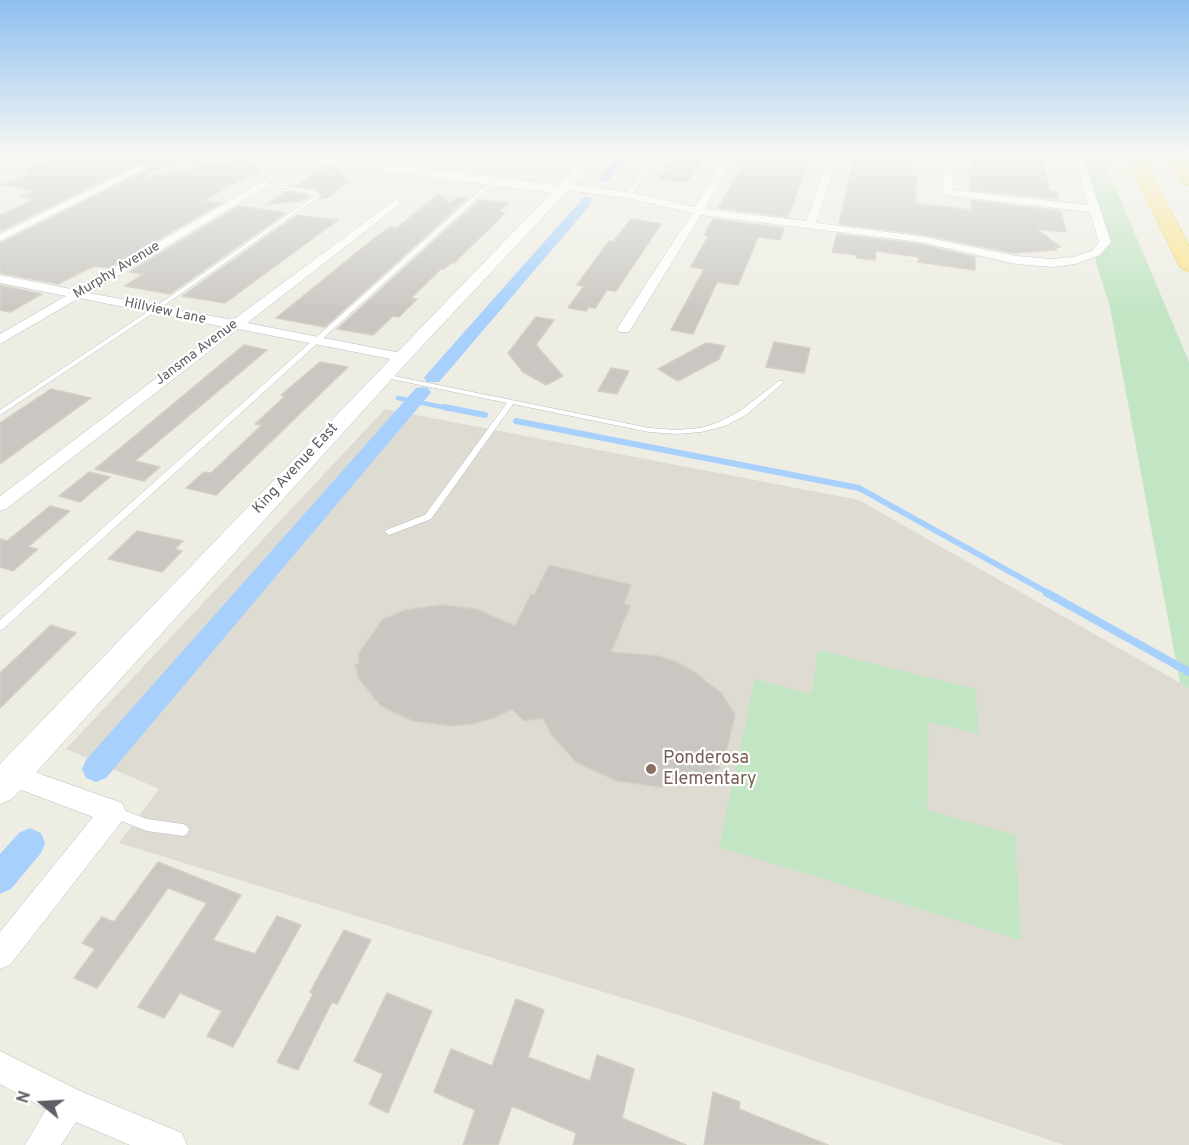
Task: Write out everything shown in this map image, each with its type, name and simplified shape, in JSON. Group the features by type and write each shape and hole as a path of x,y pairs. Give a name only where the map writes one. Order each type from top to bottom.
{"highway":[{"path":"1159,206 1189,264"}],"main road":[{"name":"King Avenue East","path":"4,778 545,206"}],"street":[{"path":"0,238 64,206"},
{"name":"Murphy Avenue","path":"0,340 225,206"},
{"name":"Jansma Avenue","path":"0,505 390,206"},
{"path":"678,206 698,211 930,241 1016,260 1052,263 1075,260 1095,253 1105,242 1093,206"},
{"path":"624,329 701,206"},
{"path":"810,224 816,206"},
{"path":"1063,206 1094,210"},
{"name":"Hillview Lane","path":"2,280 80,293 233,326 401,357"},
{"path":"0,955 113,812 4,778"},
{"path":"0,1067 69,1103 170,1145"},
{"path":"42,1145 69,1103"}],"lane":[{"path":"0,413 303,206"},
{"path":"0,626 466,206"},
{"path":"384,376 649,430 677,432 701,430 722,424 743,413 781,382"},
{"path":"389,532 428,517 511,402"},
{"path":"113,812 147,825 183,830"}],"shaded area":[{"name":"Ponderosa Elementary","path":"385,409 859,500 1189,688 1189,1145 1064,1145 688,1018 119,843 159,789 66,749"}],"green space":[{"path":"1095,206 1123,206 1189,362 1189,688 1180,683 1110,307 1096,263 1096,253 1105,242"},
{"path":"818,650 976,689 978,734 929,722 927,810 1015,835 1021,940 719,847 755,679 812,694"}],"building":[{"path":"19,206 51,206 0,231 0,215"},
{"path":"74,206 215,206 109,268 94,266 58,284 0,273 0,243"},
{"path":"238,206 286,213 170,294 125,286 143,274 129,272"},
{"path":"423,206 459,206 325,327 276,318 372,240 390,227 397,228"},
{"path":"472,206 505,206 499,212 505,213 454,263 441,269 411,298 417,299 399,317 393,316 373,335 337,329"},
{"path":"719,206 792,206 788,217 718,208"},
{"path":"843,206 942,206 971,210 971,206 1024,206 1061,211 1066,232 1036,229 1061,247 1054,248 1057,250 1013,253 920,234 839,224"},
{"path":"297,215 338,220 225,303 182,296"},
{"path":"631,219 661,224 616,291 607,290 595,308 589,307 586,311 568,308 584,286 577,285 609,241 613,242"},
{"path":"713,219 784,228 780,240 758,237 738,285 717,282 693,334 671,330 704,269 691,267 708,236 704,235"},
{"path":"837,234 920,244 975,257 975,270 918,262 919,257 876,251 875,260 832,252"},
{"path":"0,285 42,294 10,312 0,310"},
{"path":"536,317 554,320 536,345 563,376 546,385 523,372 508,353"},
{"path":"774,342 810,348 804,373 766,367"},
{"path":"706,343 725,346 719,359 678,381 658,369"},
{"path":"244,345 267,350 135,461 160,467 144,481 95,469"},
{"path":"320,362 348,367 216,495 186,488 204,472 211,473 262,425 255,424 284,397 281,395"},
{"path":"611,368 629,371 617,394 598,391"},
{"path":"51,389 91,398 0,464 0,423"},
{"path":"89,472 110,477 80,502 59,496"},
{"path":"50,506 70,511 28,547 38,549 13,571 0,567 0,539 7,541"},
{"path":"137,531 183,541 175,549 182,551 162,572 108,559"},
{"path":"549,565 631,585 624,604 630,606 611,652 659,656 676,662 693,671 721,693 735,714 725,757 716,763 720,768 702,778 660,787 617,781 576,762 551,734 543,718 524,721 512,709 494,718 471,724 453,726 413,721 381,706 359,679 355,665 360,663 358,655 382,620 405,610 441,605 476,609 515,626"},
{"path":"51,625 76,633 0,708 0,673"},
{"path":"158,862 241,895 213,940 255,954 277,916 301,925 233,1047 207,1036 222,1011 180,993 164,1018 138,1007 207,903 168,888 97,988 74,978 95,949 82,943 102,917 114,922"},
{"path":"344,930 371,940 337,1004 332,1002 298,1070 277,1062 313,994 310,992"},
{"path":"387,993 432,1011 388,1113 369,1104 383,1074 354,1061"},
{"path":"516,999 544,1010 528,1057 590,1081 597,1055 634,1069 622,1118 686,1145 573,1145 576,1133 512,1106 498,1145 463,1145 475,1110 434,1092 451,1049 492,1066"},
{"path":"713,1092 740,1102 739,1109 828,1145 704,1145"}],"waterway":[{"path":"433,378 582,206"},
{"path":"96,769 422,392"},
{"path":"398,398 452,409"},
{"path":"444,407 485,415"},
{"path":"516,421 859,488 1050,594"},
{"path":"1047,593 1189,672"},
{"path":"0,878 30,843"}],"place":[{"name":"Ponderosa Elementary","path":"651,769"}]}
